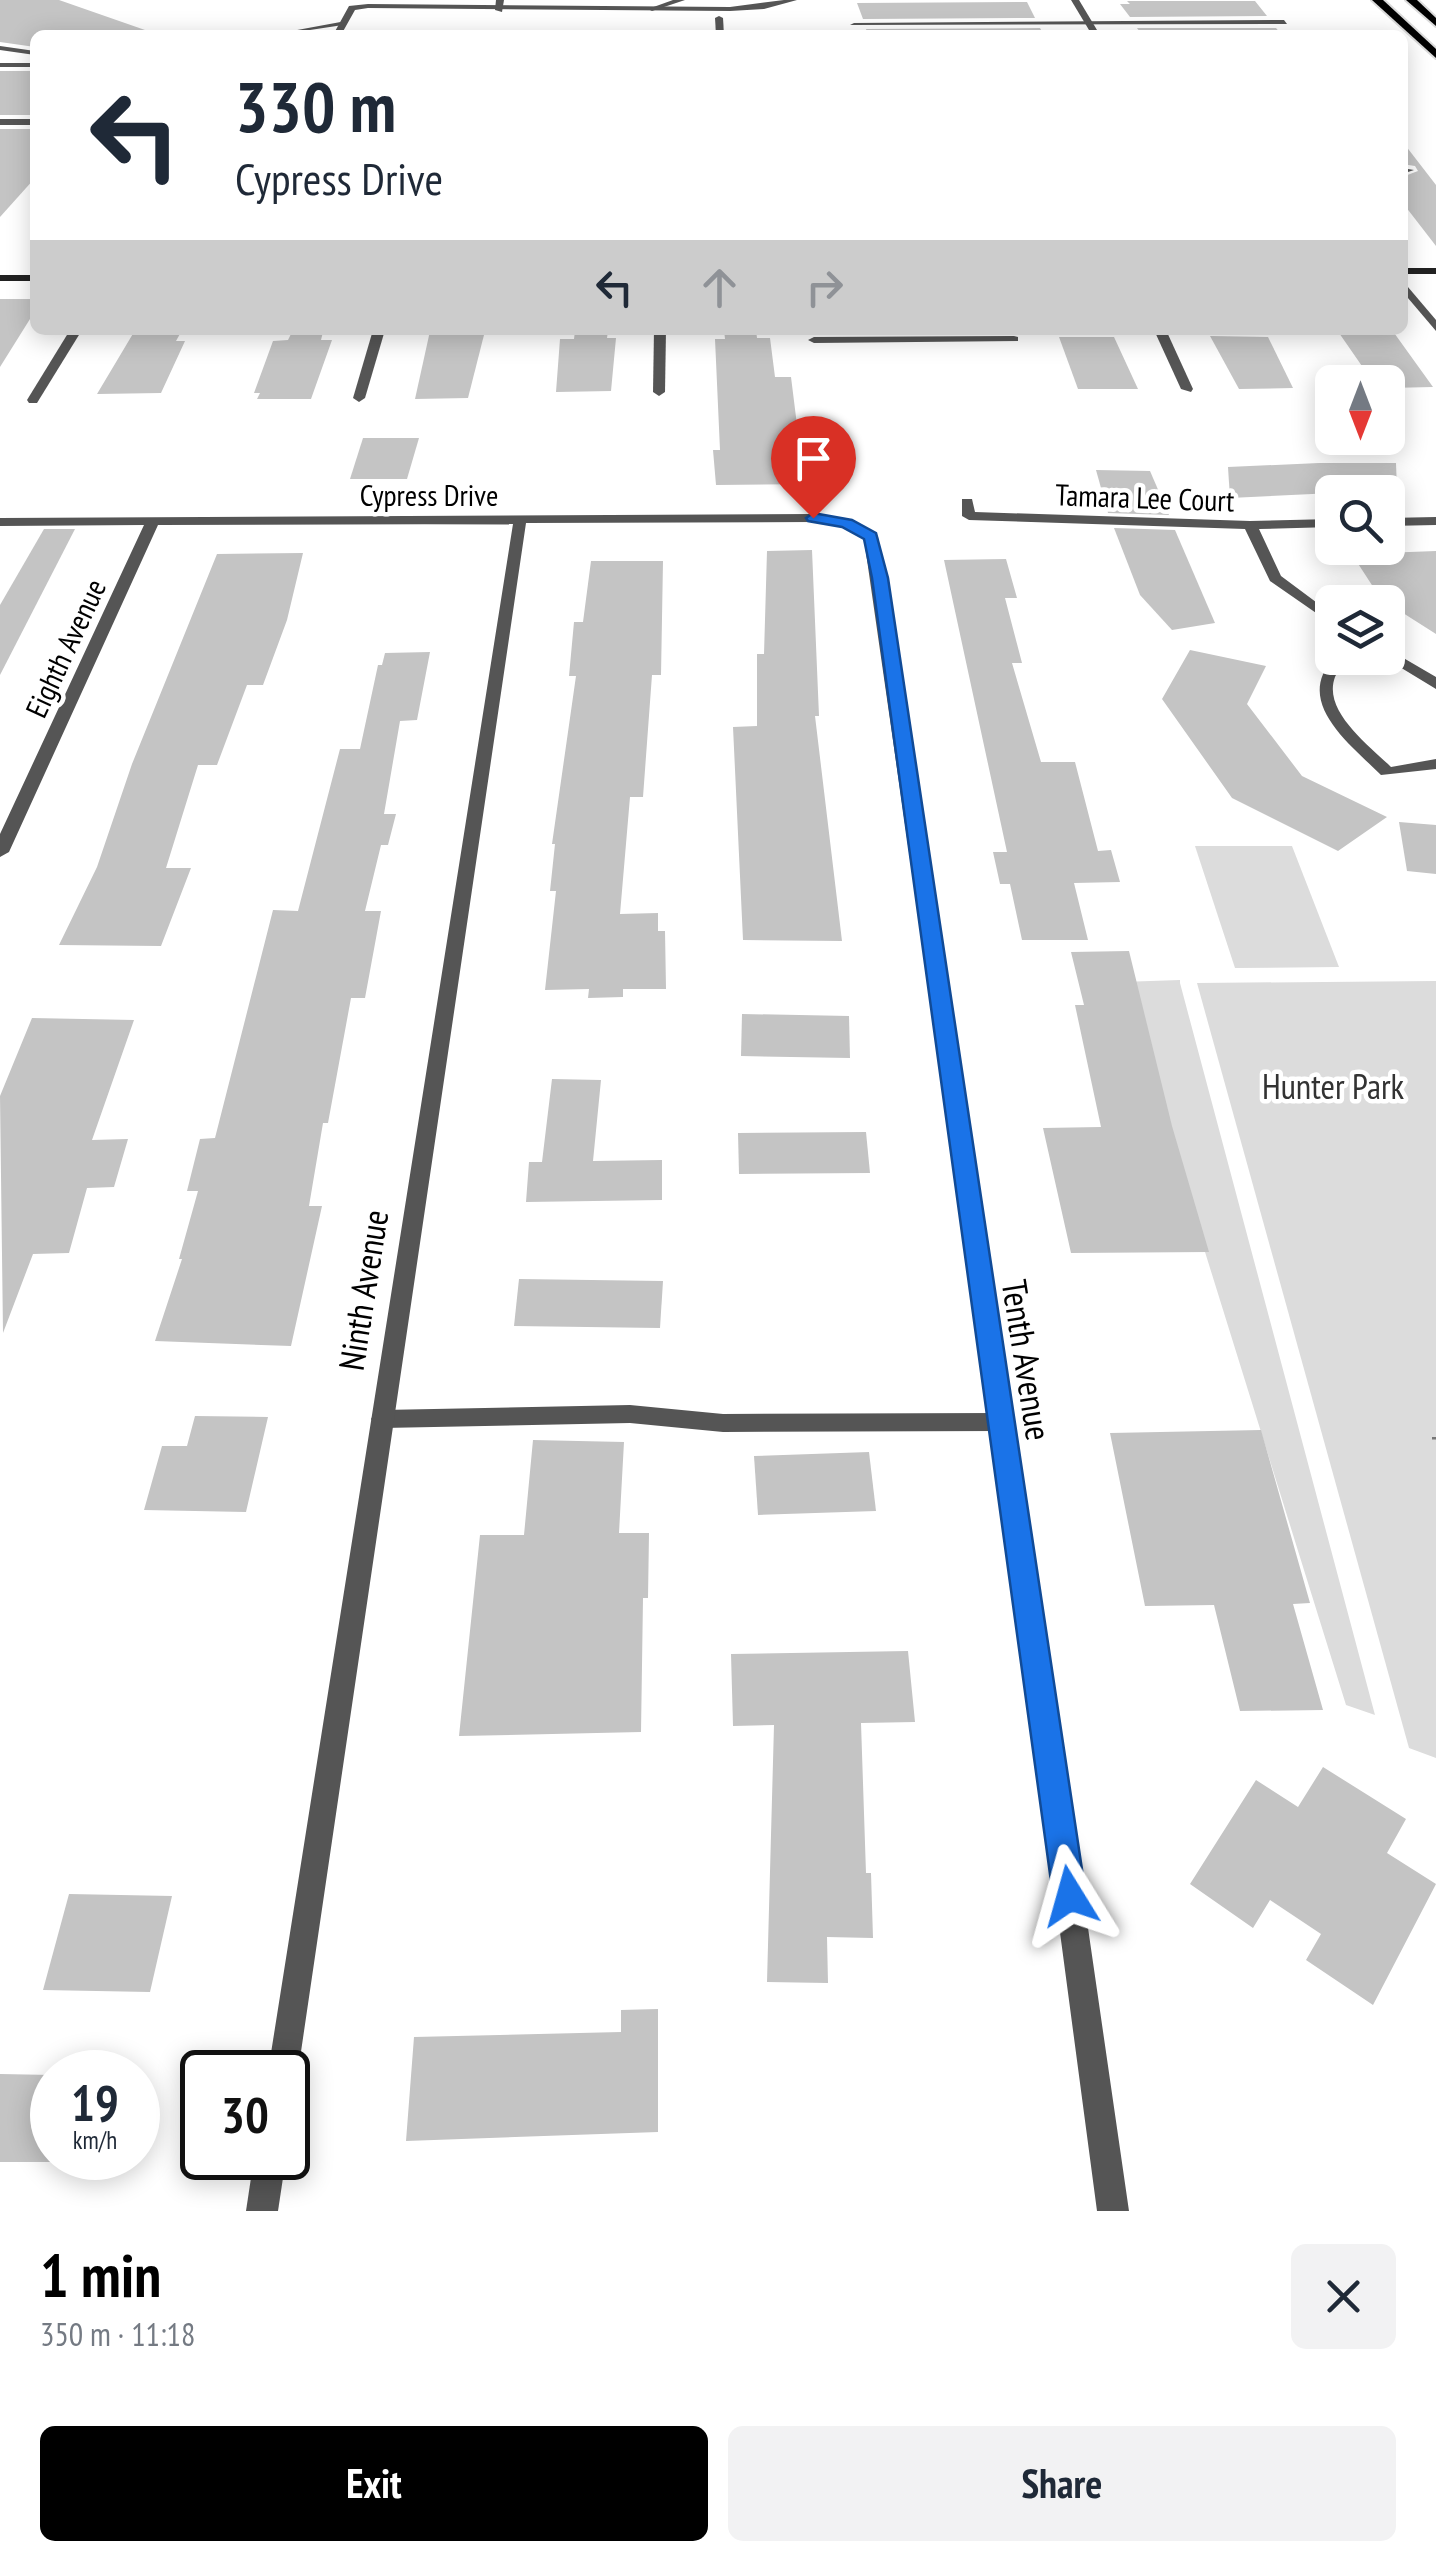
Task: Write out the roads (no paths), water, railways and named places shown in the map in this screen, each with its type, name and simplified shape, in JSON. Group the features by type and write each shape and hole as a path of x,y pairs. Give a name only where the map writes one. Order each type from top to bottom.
{"main road":[{"path":"1376,0 1436,55"},
{"path":"1411,0 1436,23"}],"street":[{"path":"652,9 681,0"},
{"path":"340,30 352,4 652,9 747,8 794,0"},
{"path":"1075,0 1093,30"},
{"path":"719,18 720,30"},
{"path":"854,25 1284,22"},
{"path":"307,30 343,23"},
{"path":"0,48 30,51"},
{"path":"0,65 30,65"},
{"path":"0,122 30,122"},
{"path":"1408,271 1436,271"},
{"path":"0,278 30,278"},
{"path":"1408,292 1436,328"},
{"path":"34,400 73,335"},
{"path":"358,398 377,335"},
{"path":"659,392 660,335"},
{"path":"814,340 912,335 1014,340"},
{"path":"1162,335 1187,390"},
{"name":"Tamara Lee Court","path":"966,502 970,516 1315,523"},
{"name":"Cypress Drive","path":"0,522 813,518 857,527"},
{"name":"Ninth Avenue","path":"286,2050 520,519"},
{"name":"Eighth Avenue","path":"0,852 153,521"},
{"path":"1405,522 1436,521"},
{"path":"1250,525 1275,578 1315,607"},
{"name":"Tenth Avenue","path":"857,527 871,536 880,578 1113,2211"},
{"path":"1405,664 1436,684"},
{"path":"1328,675 1322,688 1325,700 1387,772 1436,764"},
{"path":"383,1419 630,1414 723,1423 1000,1422"},
{"path":"262,2211 267,2180"}],"park label":[{"name":"Hunter Park","path":"1333,1086"}]}
